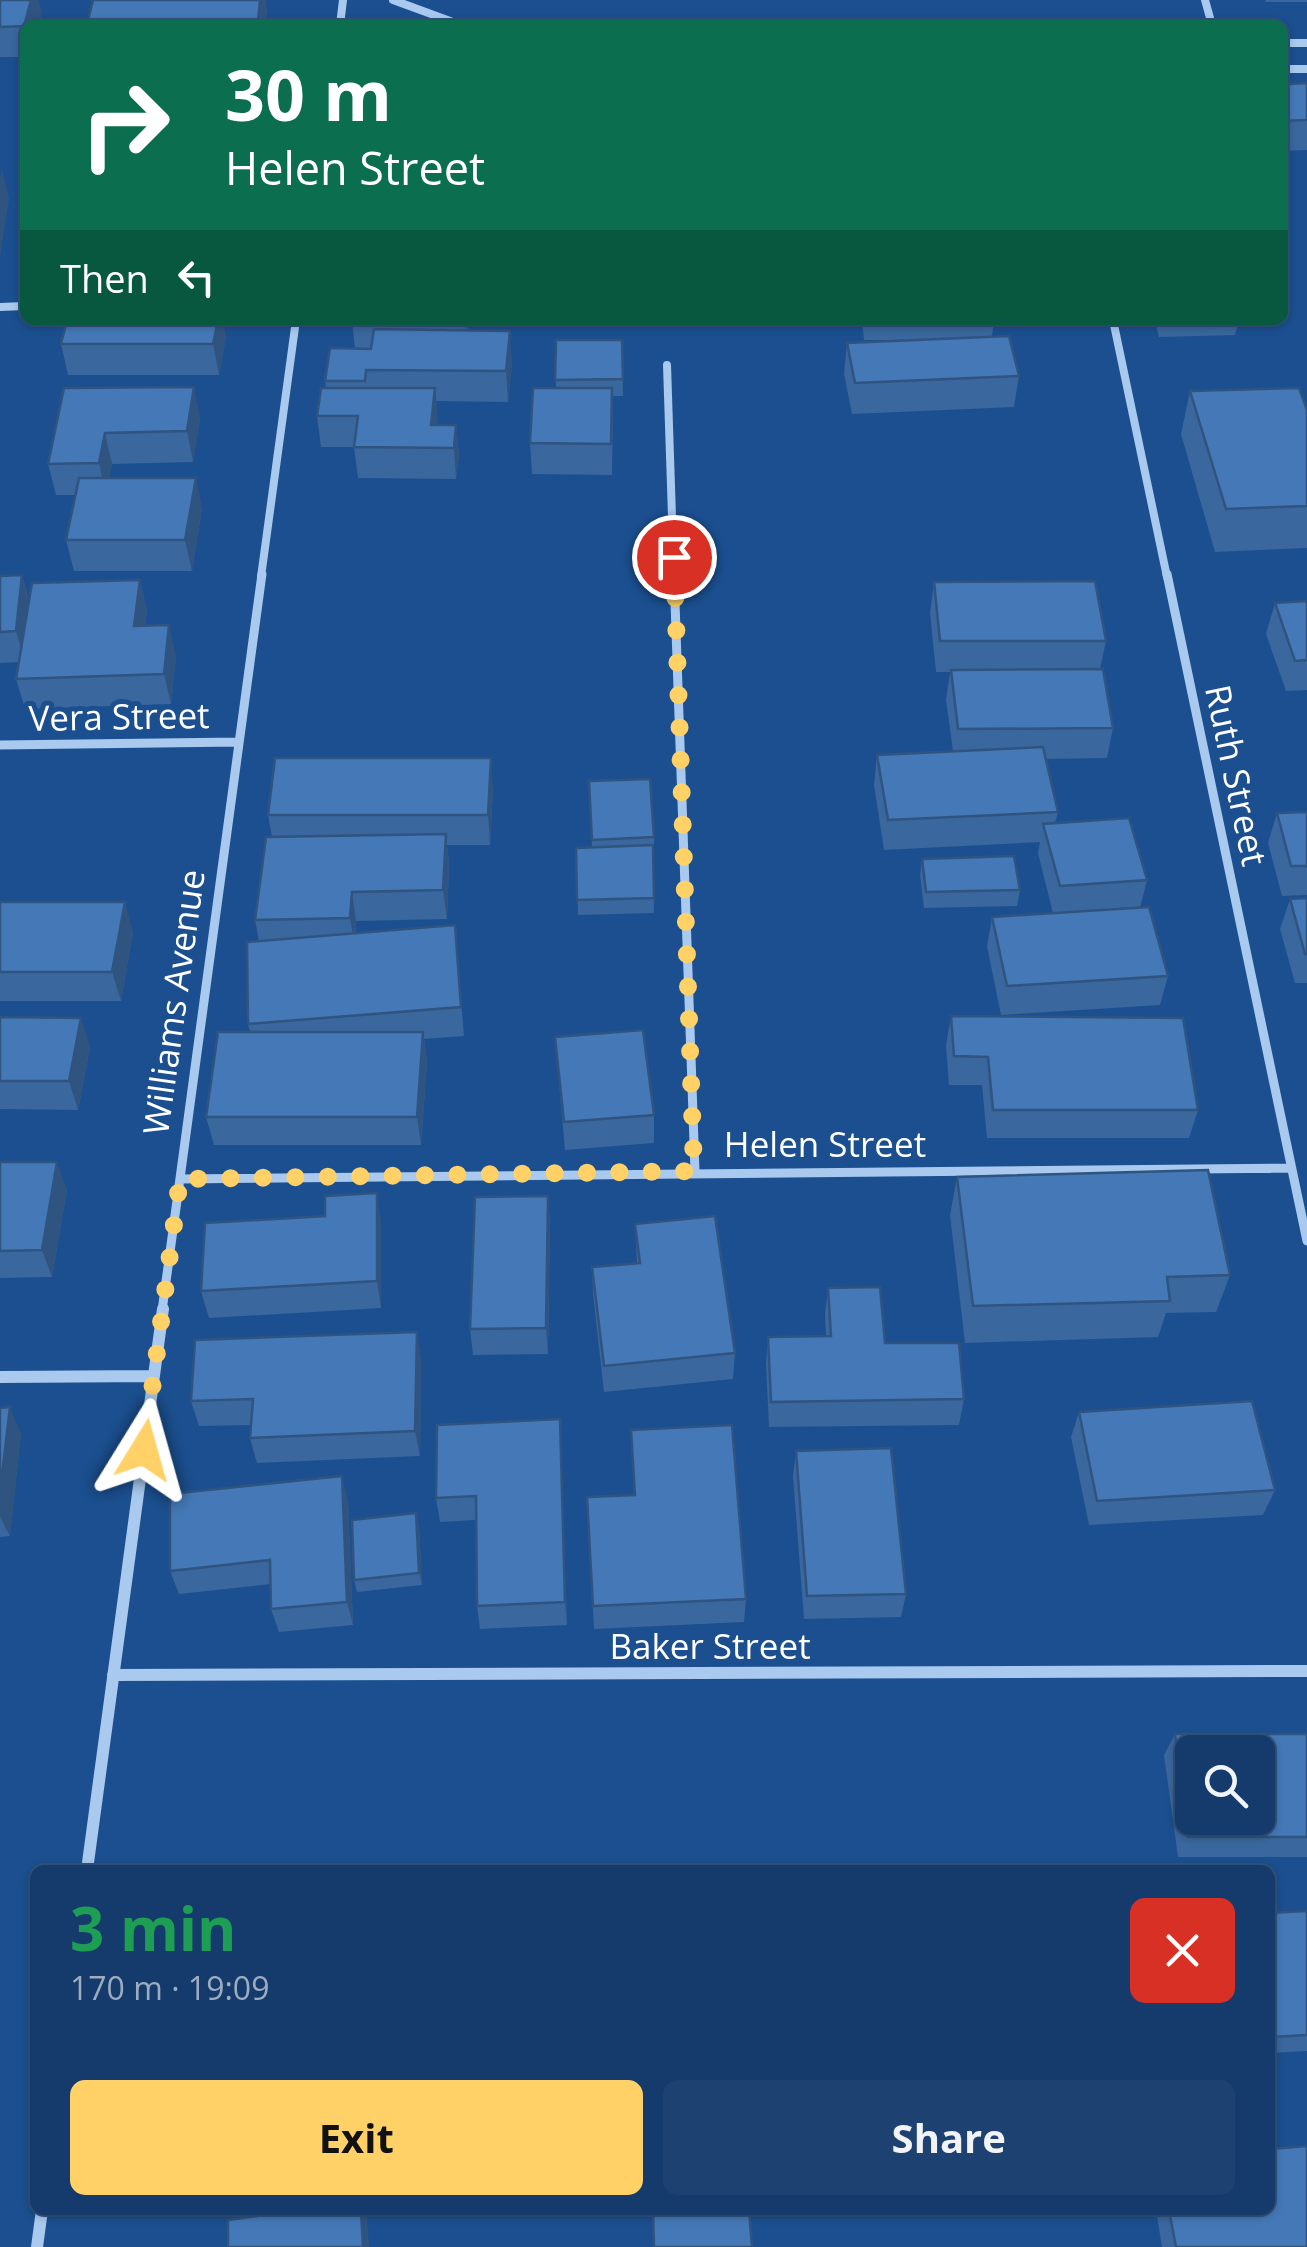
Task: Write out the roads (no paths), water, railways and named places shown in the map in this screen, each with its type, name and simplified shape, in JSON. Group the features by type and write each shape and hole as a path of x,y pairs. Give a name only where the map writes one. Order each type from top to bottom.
{"street":[{"path":"393,0 447,20"},
{"name":"Williams Avenue","path":"88,1865 295,325"},
{"name":"Ruth Street","path":"1114,325 1307,1241"},
{"path":"667,365 694,1171"},
{"name":"Vera Street","path":"0,745 239,742"},
{"name":"Helen Street","path":"180,1179 1292,1168"},
{"path":"0,1377 154,1376"},
{"name":"Baker Street","path":"113,1674 1307,1671"},
{"path":"37,2247 41,2215"}]}
